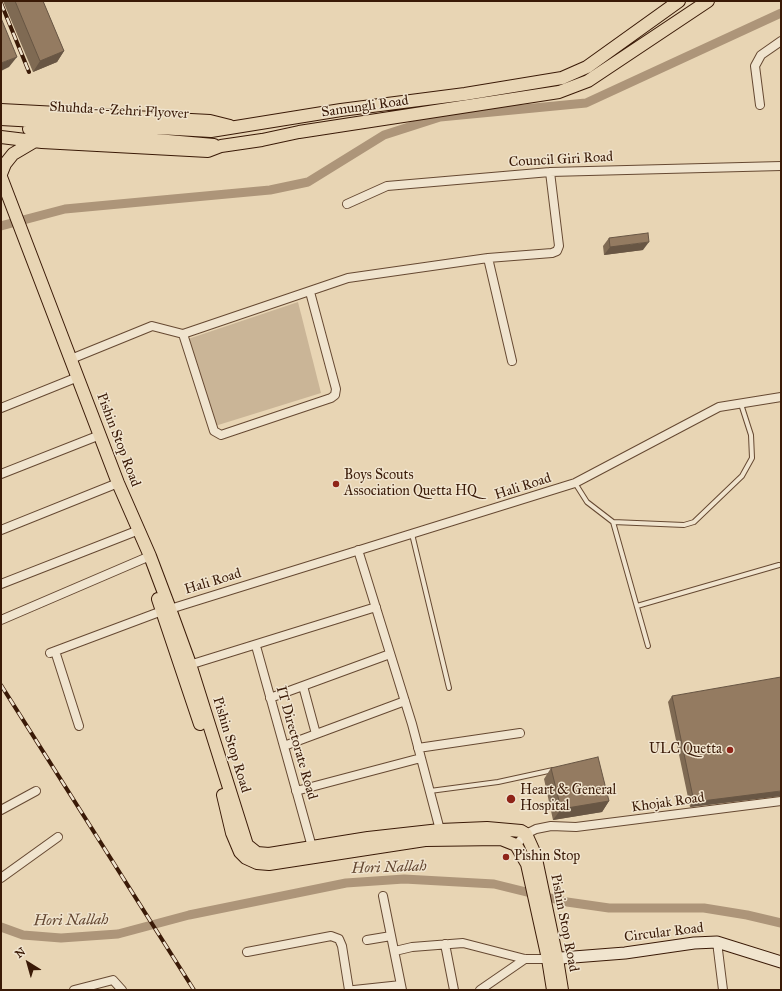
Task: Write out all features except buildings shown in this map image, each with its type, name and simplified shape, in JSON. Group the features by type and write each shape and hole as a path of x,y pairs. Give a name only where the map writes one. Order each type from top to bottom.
{"main road":[{"name":"Samungli Road","path":"1,110 210,121 235,127 341,110 465,94 562,78 587,66 679,1"},
{"name":"Samungli Road","path":"1,137 37,141 197,151 559,92 588,81 708,1"},
{"name":"Shuhda-e-Zehri Flyover","path":"1,120 211,131 235,127"},
{"name":"Shuhda-e-Zehri Flyover","path":"1,127 193,142 221,146"},
{"path":"22,241 17,219 1,175 5,164 13,154 37,141"},
{"path":"3,202 22,241"},
{"name":"Pishin Stop Road","path":"22,241 71,359 74,379"},
{"name":"Pishin Stop Road","path":"22,241 115,484 147,557 247,845 257,852 269,854 368,838 440,830 487,828 521,831 526,834 535,854 540,897 553,959 562,990"},
{"name":"Pishin Stop Road","path":"186,666 236,844 240,852 246,858 256,863 269,864 424,840 502,839 516,845 524,856 530,876 540,897"},
{"name":"Pishin Stop Road","path":"553,959 553,990"}],"street":[{"path":"760,105 756,91 755,66 761,55 781,41"},
{"name":"Council Giri Road","path":"347,204 387,186 550,172 781,166"},
{"path":"71,359 152,326 183,334 348,278 488,258 552,253 557,251 559,246 550,172"},
{"path":"488,258 512,361"},
{"path":"183,334 214,431 222,435 331,398 335,394 336,389 310,292"},
{"path":"1,408 74,379"},
{"name":"Hali Road","path":"79,726 53,652 166,610 575,483 719,407 781,397"},
{"path":"1,474 97,436"},
{"path":"1,530 115,484"},
{"path":"1,584 136,531"},
{"path":"358,550 405,701 440,830"},
{"path":"1,620 147,557"},
{"path":"186,666 256,646 376,608"},
{"name":"IT Directorate Road","path":"256,646 312,848"},
{"path":"270,698 390,654"},
{"path":"303,686 316,734"},
{"path":"284,746 405,701"},
{"path":"418,748 520,733"},
{"path":"296,791 421,758"},
{"path":"1,810 36,791"},
{"name":"Khojak Road","path":"516,845 526,834 536,829 552,826 576,827 781,801"},
{"path":"1,878 58,837"},
{"path":"354,990 401,987 395,951 382,896"},
{"path":"247,952 331,936 338,939 342,946 349,990"},
{"path":"367,940 391,936"},
{"path":"717,942 723,990"},
{"name":"Circular Road","path":"553,959 625,953 694,943 717,942 781,962"},
{"path":"395,951 412,947 463,943 525,959 553,959"},
{"path":"445,944 454,990"},
{"path":"480,990 525,959"},
{"path":"74,990 113,980 122,990"}],"lane":[{"path":"575,483 587,502 614,522 684,526 694,522 742,476 752,458 751,434 741,404"},
{"path":"614,522 648,646"},
{"path":"412,534 449,688"},
{"path":"637,606 779,565"},
{"path":"429,791 498,782 558,769"}],"shaded area":[{"path":"298,302 321,393 215,426 188,339"}],"waterway":[{"path":"1,226 65,209 270,190 308,182 384,135 440,117 586,103 781,13"},
{"name":"Hori Nallah","path":"1,927 23,935 61,938 118,934 189,915 346,883 404,879 494,884 567,902 609,908 704,908 747,915 781,923"}],"railway":[{"path":"1,3 29,72"},
{"path":"1,685 194,990"}],"place":[{"name":"Boys Scouts Association Quetta HQ","path":"336,484"},
{"name":"ULC Quetta","path":"730,750"},
{"name":"Heart & General Hospital","path":"511,799"},
{"name":"Pishin Stop","path":"506,857"}]}
